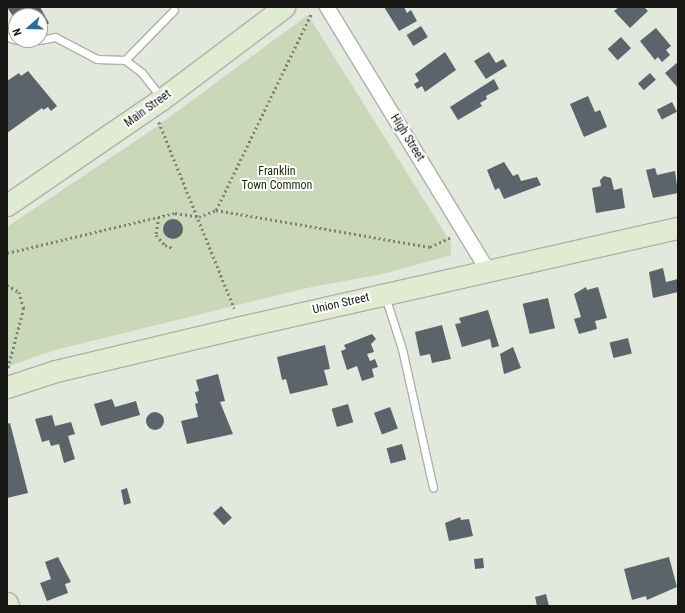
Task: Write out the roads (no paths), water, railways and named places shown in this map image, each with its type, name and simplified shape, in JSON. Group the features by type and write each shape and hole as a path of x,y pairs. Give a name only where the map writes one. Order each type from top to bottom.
{"main road":[{"name":"Main Street","path":"7,205 162,99 284,7"},
{"name":"Union Street","path":"7,378 56,371 487,269 678,228"}],"street":[{"name":"High Street","path":"327,7 487,269"}],"lane":[{"path":"125,60 174,10"},
{"path":"48,38 55,37 97,59 125,60 142,73 162,99"},
{"path":"385,294 402,349 433,488"}],"park label":[{"name":"Franklin Town Common","path":"277,179"}]}
